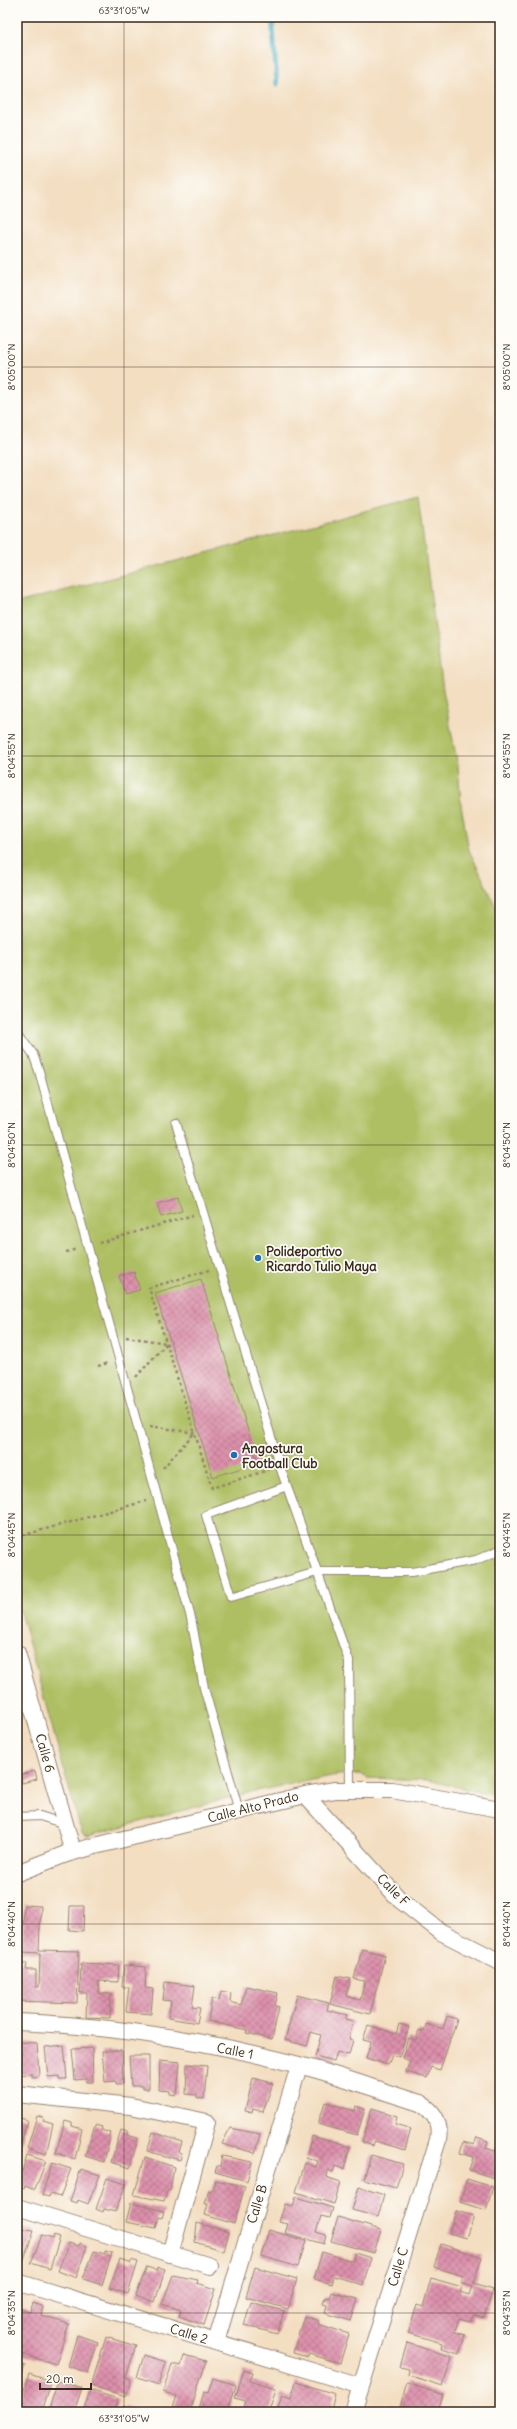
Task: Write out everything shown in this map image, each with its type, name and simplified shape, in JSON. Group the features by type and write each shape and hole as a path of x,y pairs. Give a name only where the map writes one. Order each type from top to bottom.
{"street":[{"name":"Calle 6","path":"17,1653 73,1852"},
{"name":"Calle Alto Prado","path":"17,1873 73,1852 305,1795 350,1789 392,1790 497,1809"},
{"name":"Calle F","path":"305,1795 400,1900 441,1932 500,1962"},
{"name":"Calle 1","path":"17,2022 141,2034 256,2054 420,2104 433,2113 438,2122"},
{"name":"Calle B","path":"216,2342 299,2066"},
{"path":"17,2094 130,2106 207,2122 170,2254"},
{"name":"Calle C","path":"353,2412 438,2140 438,2122"},
{"path":"17,2207 210,2266"},
{"name":"Calle 2","path":"17,2282 361,2386"}],"lane":[{"path":"17,1031 33,1054 39,1071 191,1618 204,1688 239,1811"},
{"path":"176,1123 280,1467 349,1661 350,1789"},
{"path":"287,1486 206,1515 230,1597 317,1572 412,1572 446,1567 476,1560 500,1550"},
{"path":"17,1817 40,1816 65,1824"}],"path":[{"path":"66,1252 203,1212"},
{"path":"219,1267 149,1288 212,1488 280,1467"},
{"path":"122,1336 167,1343"},
{"path":"134,1379 167,1343"},
{"path":"146,1425 194,1433"},
{"path":"159,1472 194,1433"},
{"path":"17,1537 158,1498"}],"green space":[{"name":"Polideportivo Ricardo Tulio Maya","path":"418,497 443,690 458,766 461,805 469,850 500,915 500,1797 427,1780 367,1778 361,1774 337,1775 251,1792 88,1836 83,1834 79,1824 17,1601 17,603"}],"building":[{"path":"178,1197 182,1211 161,1217 157,1203"},
{"path":"134,1272 140,1290 125,1294 119,1276"},
{"path":"201,1279 258,1463 213,1477 155,1293"},
{"path":"35,1771 37,1779 22,1783 20,1775"},
{"path":"24,1905 41,1906 39,1950 79,1951 77,2003 17,2001 17,1950 19,1950 18,1963 27,1963 26,1970 36,1970 36,1987 39,1987 40,1953 22,1952"},
{"path":"70,1906 84,1906 83,1931 69,1930"},
{"path":"362,1949 385,1955 370,2014 330,2004 337,1976 351,1979 346,1996 360,2000 365,1981 354,1979"},
{"path":"81,1963 119,1965 118,1982 99,1981 98,1993 111,1994 110,2018 86,2017 87,1993 80,1993"},
{"path":"124,1965 146,1967 145,1988 153,1989 151,2014 126,2012 129,1987 122,1987"},
{"path":"165,1982 195,1986 192,2007 200,2008 197,2023 168,2018 171,2001 163,2000"},
{"path":"246,1986 278,1993 275,2006 279,2007 272,2039 246,2033 247,2030 208,2021 212,1998 219,2000 221,1991 231,1993 230,2002 241,2005"},
{"path":"297,1995 329,2003 327,2010 347,2015 345,2019 353,2021 349,2039 353,2040 349,2055 337,2052 334,2061 315,2056 321,2035 311,2032 307,2046 285,2040"},
{"path":"447,2016 457,2019 440,2070 431,2067 427,2078 406,2072 410,2061 402,2058 408,2038 416,2040 419,2030 424,2032 426,2024 443,2029"},
{"path":"399,2024 409,2027 399,2057 392,2055 388,2065 366,2058 371,2042 363,2040 368,2025 396,2034"},
{"path":"17,2042 37,2043 39,2076 32,2077 32,2074 21,2075 20,2056 17,2056"},
{"path":"64,2045 67,2079 60,2079 60,2076 48,2077 45,2047"},
{"path":"92,2048 93,2082 86,2082 86,2079 75,2080 72,2049"},
{"path":"102,2051 122,2051 123,2084 116,2084 116,2081 105,2082"},
{"path":"129,2056 149,2056 149,2089 142,2089 142,2086 131,2086"},
{"path":"160,2060 180,2062 177,2095 170,2094 170,2091 159,2090"},
{"path":"187,2064 207,2066 204,2099 197,2098 197,2095 186,2094"},
{"path":"253,2078 273,2083 263,2112 253,2109 252,2112 245,2111"},
{"path":"325,2102 355,2111 356,2106 365,2109 357,2135 318,2124"},
{"path":"372,2108 397,2116 395,2124 411,2129 405,2150 375,2141 373,2146 362,2142"},
{"path":"37,2116 44,2118 43,2121 53,2124 46,2154 27,2148"},
{"path":"17,2117 27,2120 20,2149 17,2148"},
{"path":"65,2121 72,2123 72,2126 82,2129 75,2159 56,2153"},
{"path":"95,2125 102,2127 101,2130 111,2133 104,2162 85,2156"},
{"path":"230,2128 260,2134 255,2153 222,2144"},
{"path":"121,2130 128,2132 127,2135 138,2138 130,2168 111,2162"},
{"path":"153,2132 182,2142 179,2152 182,2153 180,2160 147,2151"},
{"path":"312,2136 350,2147 344,2169 335,2166 333,2172 327,2170 326,2177 341,2182 334,2204 296,2192 305,2163 316,2167 318,2161 306,2157"},
{"path":"477,2137 488,2141 486,2148 495,2151 498,2144 500,2145 500,2180 469,2170 473,2157 460,2153 463,2142 474,2145"},
{"path":"27,2155 46,2161 35,2190 25,2186 24,2189 17,2187"},
{"path":"371,2155 403,2164 396,2188 364,2179"},
{"path":"222,2156 252,2162 247,2181 215,2172 217,2166 220,2166"},
{"path":"145,2157 174,2167 170,2191 167,2191 164,2201 134,2195"},
{"path":"52,2163 71,2169 60,2197 50,2194 49,2197 42,2195"},
{"path":"81,2169 100,2175 88,2204 78,2200 77,2203 70,2201"},
{"path":"107,2178 126,2184 115,2212 104,2209 103,2212 96,2209"},
{"path":"467,2179 493,2187 486,2210 460,2202"},
{"path":"215,2180 245,2186 234,2224 205,2215 208,2204 205,2204 209,2190 212,2191"},
{"path":"359,2187 384,2195 378,2217 352,2210"},
{"path":"296,2197 333,2208 330,2218 321,2216 316,2232 326,2235 324,2244 285,2233 288,2224 279,2222 285,2204 293,2206"},
{"path":"131,2203 164,2211 162,2218 159,2217 156,2228 126,2222"},
{"path":"456,2211 474,2216 467,2238 449,2233"},
{"path":"338,2217 381,2230 374,2253 331,2241"},
{"path":"197,2223 229,2232 224,2251 195,2242"},
{"path":"17,2228 34,2230 23,2262 17,2260"},
{"path":"269,2230 306,2241 298,2267 261,2256"},
{"path":"42,2235 53,2238 54,2235 60,2237 50,2269 31,2263"},
{"path":"69,2243 79,2246 80,2243 87,2246 76,2278 58,2271"},
{"path":"441,2244 482,2257 474,2283 493,2289 484,2318 473,2315 471,2321 459,2318 455,2332 465,2335 459,2354 441,2349 442,2343 408,2333 417,2305 423,2307 431,2278 462,2287 460,2292 470,2295 473,2286 461,2282 463,2276 434,2267"},
{"path":"94,2251 105,2254 105,2251 112,2253 102,2285 83,2279"},
{"path":"322,2252 352,2261 355,2253 371,2258 363,2285 334,2276 332,2284 314,2279"},
{"path":"120,2259 131,2263 131,2260 138,2262 128,2294 109,2288"},
{"path":"147,2267 158,2271 158,2268 165,2270 155,2302 136,2295"},
{"path":"255,2267 297,2279 288,2309 246,2297"},
{"path":"173,2275 198,2280 197,2283 216,2289 204,2325 179,2316 181,2310 162,2304"},
{"path":"331,2292 358,2299 351,2321 325,2313 327,2305 323,2304 325,2297 329,2298"},
{"path":"251,2302 284,2311 277,2334 244,2325"},
{"path":"33,2303 43,2307 41,2316 69,2324 56,2364 21,2354 17,2363 17,2308 30,2312"},
{"path":"304,2316 319,2321 318,2324 349,2334 340,2363 309,2354 308,2357 293,2353"},
{"path":"77,2335 98,2342 88,2373 68,2366"},
{"path":"106,2337 136,2346 126,2377 131,2379 126,2396 91,2386"},
{"path":"407,2343 452,2357 443,2386 408,2375 409,2369 400,2367"},
{"path":"144,2355 166,2362 159,2385 137,2378"},
{"path":"184,2355 206,2361 190,2412 176,2412 172,2411 177,2396 163,2392 172,2364 181,2366"},
{"path":"17,2363 25,2366 18,2386 17,2386"},
{"path":"244,2370 253,2373 250,2381 276,2389 269,2412 242,2412 245,2401 235,2398"},
{"path":"29,2374 51,2381 41,2412 17,2411"},
{"path":"213,2378 236,2385 228,2412 198,2412 204,2392 208,2393"},
{"path":"58,2381 82,2388 74,2412 48,2412"},
{"path":"296,2382 335,2394 330,2412 277,2412 282,2395 291,2398"},
{"path":"407,2383 443,2395 438,2412 388,2412 390,2407 399,2410"},
{"path":"90,2390 118,2399 114,2410 121,2412 83,2412"},
{"path":"123,2406 130,2408 129,2412 121,2412"}],"waterway":[{"path":"272,17 277,84"}],"place":[{"name":"Polideportivo Ricardo Tulio Maya","path":"258,1258"},
{"name":"Angostura Football Club","path":"234,1455"}]}
